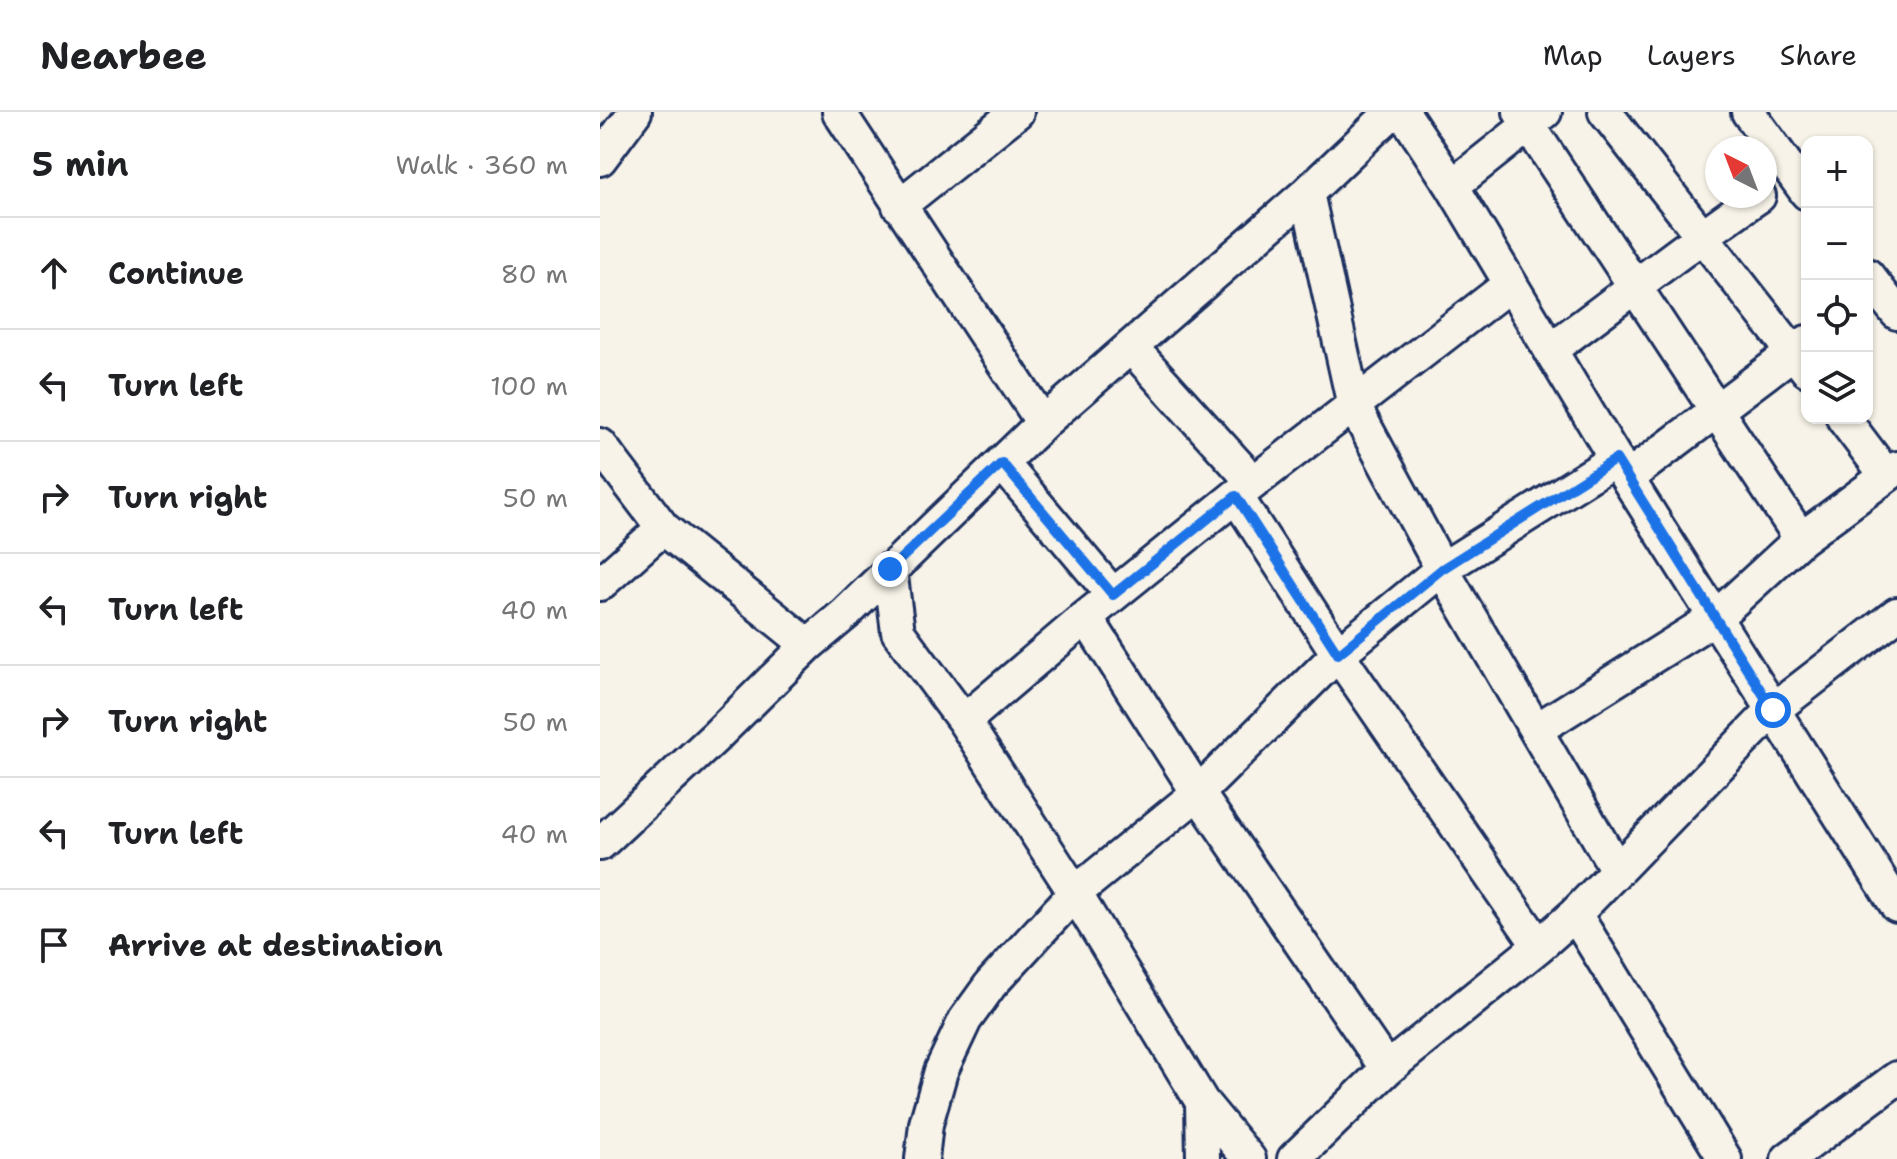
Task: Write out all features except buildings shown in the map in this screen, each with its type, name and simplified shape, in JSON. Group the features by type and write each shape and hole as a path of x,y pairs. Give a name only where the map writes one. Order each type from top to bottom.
{"street":[{"path":"600,159 635,112"},
{"path":"839,112 1043,423"},
{"path":"899,206 1017,112"},
{"path":"600,844 1043,423 1307,193 1392,112"},
{"path":"1403,112 1452,186 1622,468 1897,906"},
{"path":"1605,112 1701,235 1801,353"},
{"path":"1749,112 1800,184 1777,189"},
{"path":"1452,186 1531,117 1636,288 1801,539"},
{"path":"1307,193 1354,406 1442,569 1617,870"},
{"path":"1550,350 1741,208"},
{"path":"964,721 1086,617 1245,489 1509,285"},
{"path":"1131,347 1245,489 1338,654 1539,946"},
{"path":"922,1159 926,1124 941,1071 965,1020 991,984 1075,893 1198,793 1338,654 1442,569 1716,413 1801,356"},
{"path":"1536,730 1716,617 1801,539 1891,472 1848,424"},
{"path":"600,445 663,528 808,645"},
{"path":"1002,463 1113,595"},
{"path":"600,584 663,528"},
{"path":"890,569 898,632 964,721 1075,893 1202,1102 1249,1159"},
{"path":"845,614 898,632"},
{"path":"1294,1159 1387,1069 1575,914 1773,710 1897,614"},
{"path":"1086,617 1198,793 1387,1069"},
{"path":"1575,914 1725,1159"},
{"path":"1788,1159 1897,1078"},
{"path":"1202,1102 1203,1159"}],"route":[{"path":"890,569 1002,463 1113,595 1236,496 1338,654 1442,569 1616,459 1773,710"}]}
